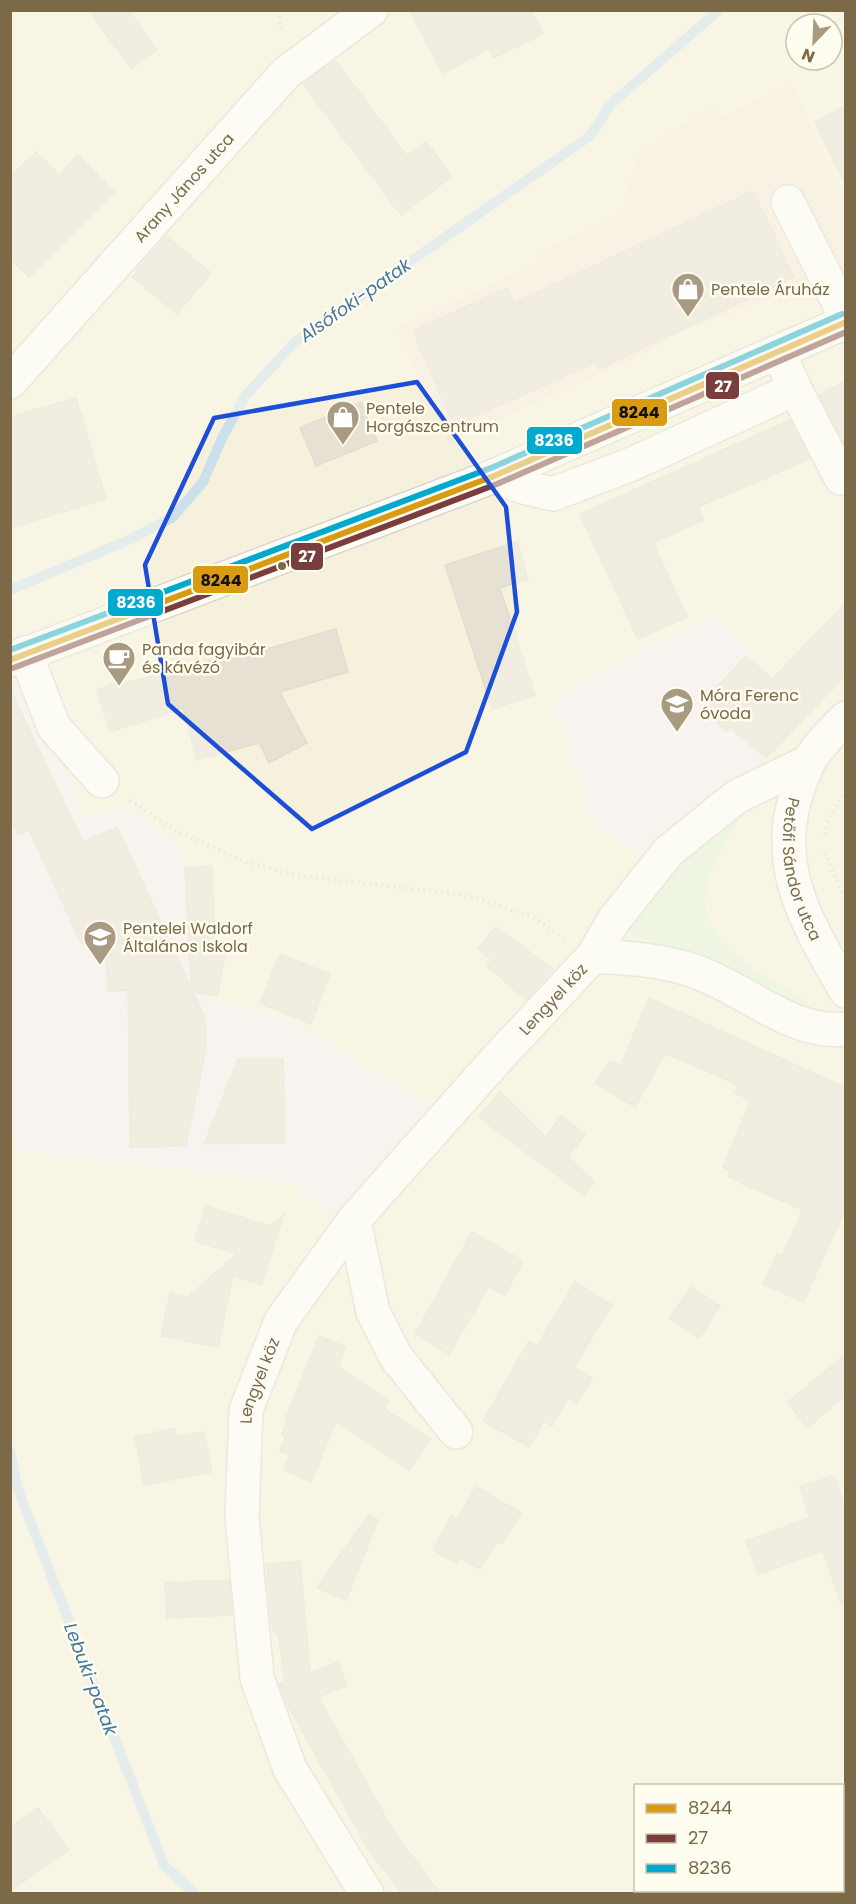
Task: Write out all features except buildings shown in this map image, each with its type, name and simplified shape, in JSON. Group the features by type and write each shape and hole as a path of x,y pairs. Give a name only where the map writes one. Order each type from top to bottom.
{"street":[{"name":"Arany János utca","path":"10,382 286,73 372,10"},
{"path":"788,202 846,317"},
{"path":"102,781 54,727 18,656 494,476 846,322"},
{"path":"779,353 841,478"},
{"path":"494,476 523,487 553,494 632,464 795,389"},
{"name":"Petőfi Sándor utca","path":"846,718 808,762 790,817 788,850 793,882 803,914 846,991"},
{"name":"Lengyel köz","path":"367,1893 290,1769 257,1678 242,1517 246,1410 281,1321 354,1220 496,1060 593,956 614,920 669,852 736,797 808,762"},
{"path":"593,956 651,960 698,972 797,1021 831,1031 846,1029"},
{"path":"354,1220 373,1312 396,1357 456,1432"}],"path":[{"path":"102,781 174,830 246,862 301,876 466,895 533,917 593,956"},
{"path":"825,836 829,817 846,792"},
{"path":"823,846 846,902"}],"highlighted area":[{"path":"417,382 506,507 517,612 466,752 312,829 168,704 145,565 214,418"}],"shaded area":[{"path":"11,11 845,11 845,1893 11,1893"},
{"path":"792,84 845,197 845,269 674,335 654,349 448,442 397,328 539,263 537,253 621,214 638,155 712,106 719,118"},
{"name":"Móra Ferenc óvoda","path":"714,617 810,713 770,754 639,853 595,826 553,699 649,646"},
{"name":"Pentelei Waldorf Általános Iskola","path":"24,683 87,819 118,809 137,812 184,849 191,993 309,1028 347,1055 433,1107 331,1218 293,1182 19,1151 10,1117 10,688"}],"green space":[{"path":"743,813 718,855 709,878 705,902 708,918 716,933 743,961 807,1002 802,1009 623,930 680,856"}],"waterway":[{"name":"Alsófoki-patak","path":"10,590 131,539 173,517 203,482 223,436 246,395 295,342 590,136 611,104 719,10"},
{"name":"Lebuki-patak","path":"10,1451 18,1490 164,1865 195,1894"}],"transit line":[{"name":"8236","path":"10,650 491,468 842,314"},
{"name":"8244","path":"10,660 494,476 846,322"},
{"name":"27","path":"13,668 497,484 846,332"}],"place":[{"name":"Pentele Áruház","path":"688,318"},
{"name":"Pentele Horgászcentrum","path":"343,446"},
{"name":"Panda fagyibár és kávézó","path":"119,687"},
{"name":"Móra Ferenc óvoda","path":"677,733"},
{"name":"Pentelei Waldorf Általános Iskola","path":"100,966"}]}
